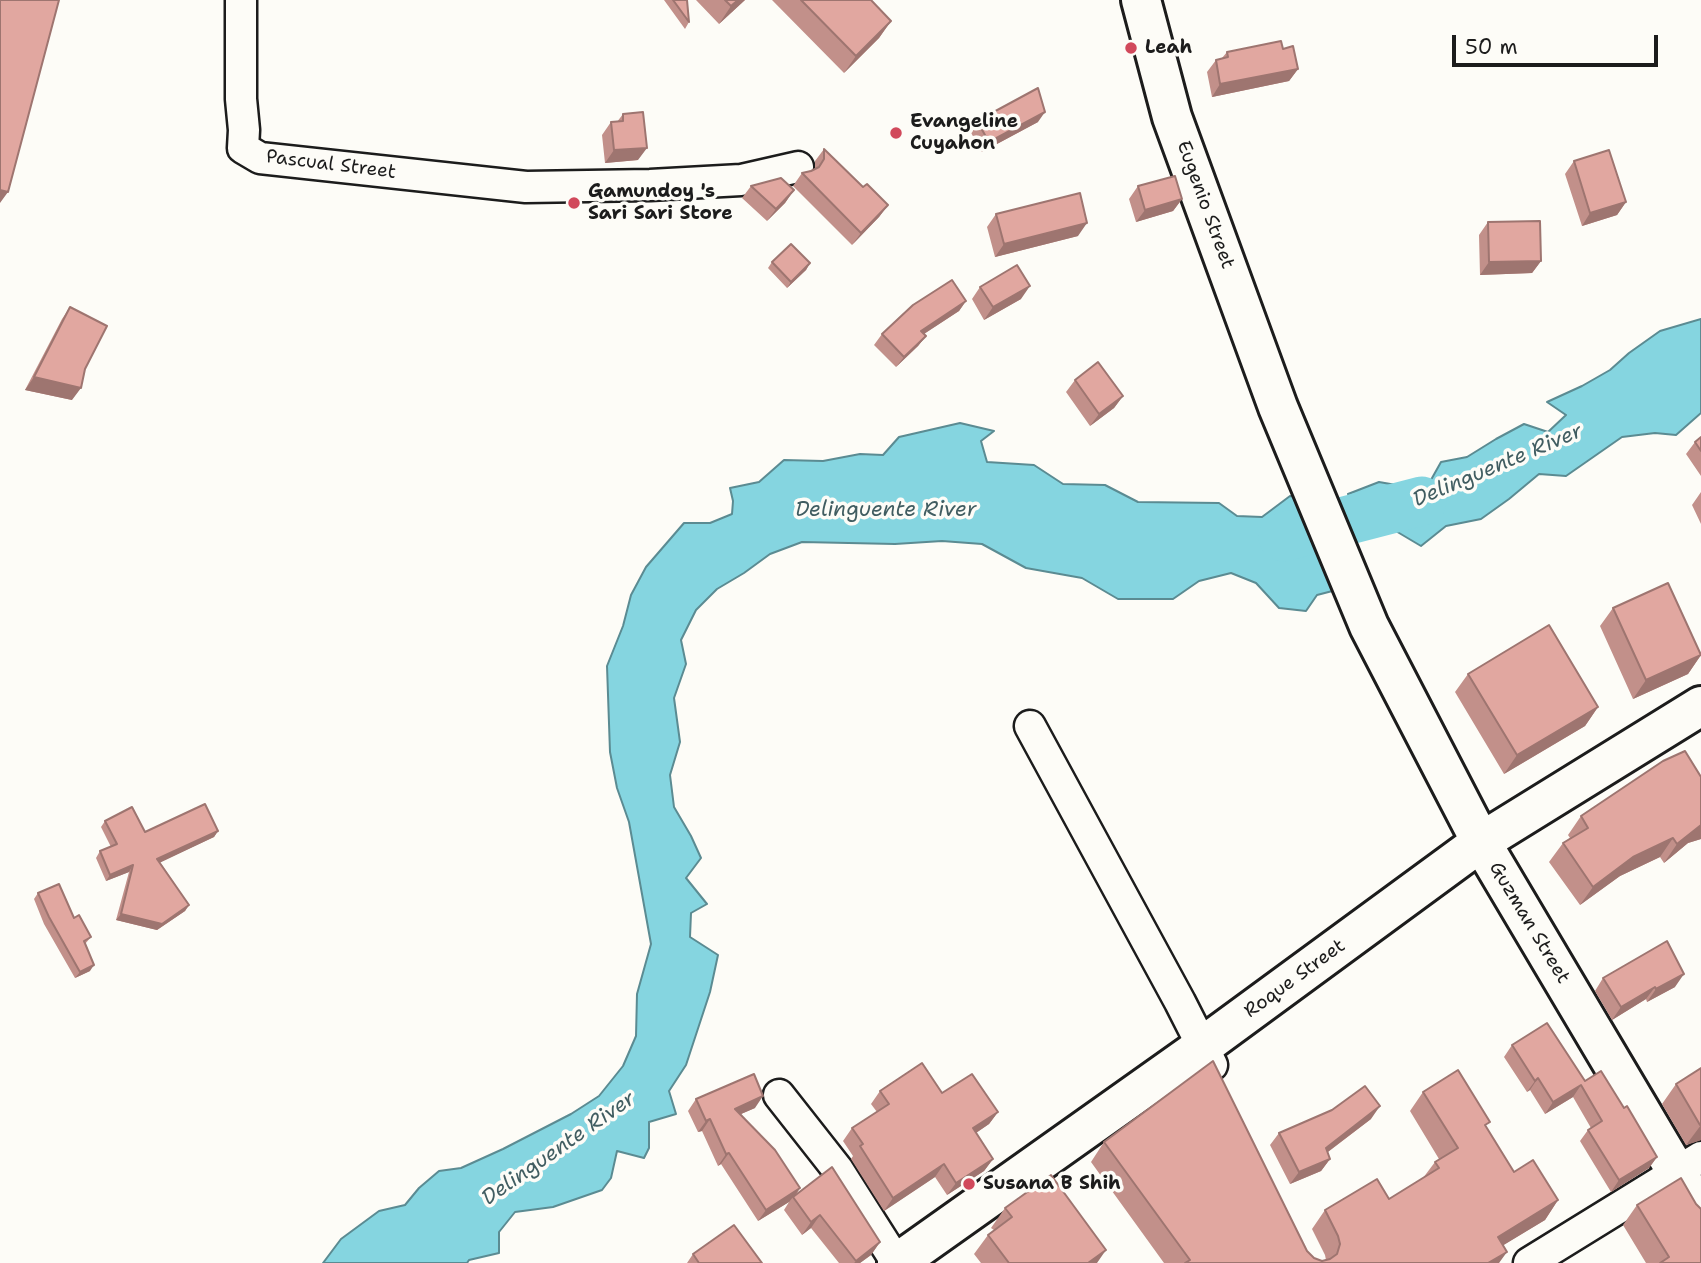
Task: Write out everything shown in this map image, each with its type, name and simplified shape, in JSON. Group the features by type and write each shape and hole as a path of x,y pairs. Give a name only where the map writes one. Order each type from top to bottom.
{"street":[{"name":"Pascual Street","path":"241,0 243,148 260,158 526,187 650,186 741,180 799,167"},
{"name":"Eugenio Street","path":"1141,0 1172,117 1278,407 1369,626"},
{"name":"Guzman Street","path":"1369,626 1481,842 1689,1165 1701,1213"},
{"name":"Roque Street","path":"897,1263 1203,1046 1481,842 1701,706"},
{"path":"1030,726 1180,1002 1226,1094"},
{"path":"779,1095 838,1170 897,1263"},
{"path":"1529,1263 1689,1165"}],"water":[{"path":"1701,319 1701,413 1676,435 1655,433 1622,437 1566,476 1539,474 1481,519 1446,526 1421,546 1389,527 1363,532 1348,494 1379,482 1427,487 1441,462 1467,457 1524,424 1548,432 1566,415 1547,402 1610,370 1660,331"},
{"path":"960,423 994,431 981,441 987,462 1034,465 1063,484 1105,485 1138,502 1219,503 1237,516 1262,517 1290,496 1325,499 1344,588 1317,595 1306,611 1279,608 1256,583 1231,573 1199,581 1173,599 1118,599 1082,578 1026,568 982,544 942,541 895,544 802,542 770,554 717,589 696,610 681,640 686,664 674,698 680,742 670,775 674,807 701,858 686,878 707,904 691,913 690,937 718,955 710,992 686,1065 669,1091 676,1114 649,1122 649,1148 644,1158 617,1151 611,1178 602,1190 553,1207 515,1212 499,1232 499,1253 469,1260 467,1263 323,1263 341,1239 379,1211 405,1205 419,1188 439,1171 461,1168 571,1114 599,1096 623,1066 636,1036 637,994 651,944 629,822 617,788 610,752 607,666 623,626 631,595 646,567 684,523 710,523 732,514 730,488 759,482 784,460 823,461 860,454 883,455 899,437"}],"building":[{"path":"0,0 59,0 8,192 0,190"},
{"path":"673,0 687,0 689,22"},
{"path":"725,0 738,0 731,6"},
{"path":"801,0 871,0 891,21 856,56"},
{"path":"1281,41 1283,49 1293,46 1298,69 1220,84 1216,60 1228,57 1227,52"},
{"path":"1038,88 1045,112 989,142 977,121"},
{"path":"643,112 647,148 614,150 611,122 623,121 623,114"},
{"path":"824,149 863,187 867,184 888,205 861,233 802,173 819,167 824,159"},
{"path":"1609,150 1626,202 1590,213 1574,161"},
{"path":"1175,176 1182,199 1145,210 1138,186"},
{"path":"781,178 794,190 776,209 751,186"},
{"path":"1080,193 1087,223 1004,244 996,214"},
{"path":"1540,221 1541,261 1489,262 1488,222"},
{"path":"791,244 810,263 791,282 772,262"},
{"path":"1017,265 1030,286 993,307 980,287"},
{"path":"952,280 966,301 921,331 926,336 904,357 882,334 913,305"},
{"path":"70,307 107,326 85,369 81,388 34,377"},
{"path":"1098,362 1123,396 1099,414 1075,380"},
{"path":"1701,437 1701,451 1695,442"},
{"path":"1668,583 1701,655 1646,680 1613,608"},
{"path":"1549,625 1598,707 1517,755 1468,674"},
{"path":"1685,751 1701,777 1701,825 1677,844 1673,838 1633,857 1593,887 1563,843 1588,828 1581,816 1663,761"},
{"path":"205,804 218,831 157,859 189,905 162,924 121,914 133,865 110,875 100,851 117,844 105,821 132,807 145,832"},
{"path":"59,884 74,918 79,915 91,937 84,941 94,965 80,972 38,893"},
{"path":"1667,941 1684,974 1621,1007 1603,978"},
{"path":"1547,1023 1585,1081 1601,1071 1624,1108 1627,1106 1657,1157 1619,1180 1588,1130 1602,1121 1581,1085 1553,1102 1538,1078 1535,1081 1512,1045"},
{"path":"1213,1061 1307,1251 1314,1258 1322,1261 1330,1259 1337,1254 1340,1244 1325,1210 1377,1179 1389,1199 1439,1168 1435,1162 1458,1148 1423,1092 1458,1070 1490,1122 1485,1125 1514,1172 1533,1160 1558,1200 1498,1237 1507,1252 1488,1263 1185,1263 1190,1260 1104,1142"},
{"path":"922,1063 942,1093 972,1074 998,1112 973,1128 993,1159 956,1183 944,1164 893,1198 860,1146 863,1144 852,1128 889,1104 880,1091"},
{"path":"1701,1068 1701,1125 1700,1125 1676,1084"},
{"path":"754,1074 763,1096 735,1109 775,1150 800,1188 766,1210 729,1153 726,1154 710,1119 706,1121 696,1099"},
{"path":"1365,1086 1380,1106 1326,1148 1330,1159 1299,1172 1279,1133 1332,1110"},
{"path":"832,1167 880,1242 856,1261 820,1215 811,1222 793,1197"},
{"path":"1051,1175 1106,1250 1088,1263 1009,1263 988,1235 1012,1217 1005,1208"},
{"path":"1681,1178 1701,1209 1701,1263 1660,1263 1669,1257 1637,1205"},
{"path":"734,1225 762,1263 699,1263 693,1254"}],"waterway":[{"name":"Delinguente River","path":"1283,537 1422,501"}],"place":[{"name":"Leah","path":"1131,48"},
{"name":"Evangeline Cuyahon","path":"896,133"},
{"name":"Gamundoy 's Sari Sari Store","path":"574,203"},
{"name":"Susana B Shih","path":"969,1184"}]}
